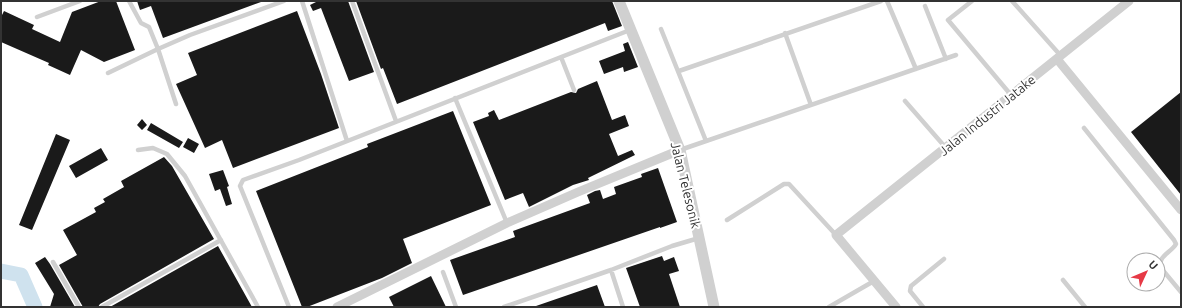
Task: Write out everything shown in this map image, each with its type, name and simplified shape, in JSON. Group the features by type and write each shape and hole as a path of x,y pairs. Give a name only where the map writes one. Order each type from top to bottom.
{"street":[{"name":"Jalan Telesonik","path":"619,1 680,150 714,307"},
{"name":"Jalan Industri Jatake","path":"836,236 1128,1"},
{"path":"1059,57 1181,210"},
{"path":"337,307 507,223 680,150"},
{"path":"836,236 896,307"}],"lane":[{"path":"37,17 80,1"},
{"path":"129,1 141,23 149,27 158,49 176,104"},
{"path":"108,73 190,35 284,1"},
{"path":"302,1 347,141"},
{"path":"352,1 396,121"},
{"path":"679,71 881,1"},
{"path":"887,1 916,69"},
{"path":"972,1 948,18 948,20 1011,95"},
{"path":"1012,1 1059,57"},
{"path":"925,6 946,59"},
{"path":"289,307 240,184 243,180 347,141 631,29"},
{"path":"661,29 706,141"},
{"path":"785,33 811,105"},
{"path":"680,150 956,55"},
{"path":"560,57 574,90"},
{"path":"455,98 507,223"},
{"path":"905,101 946,148"},
{"path":"1084,128 1174,240 1176,244 1161,259 1160,264 1161,268 1181,292"},
{"path":"138,150 153,148 167,154 185,176 258,307"},
{"path":"727,220 784,184 789,184 836,236"},
{"path":"504,307 611,270 672,246 699,238"},
{"path":"102,307 221,240"},
{"path":"923,307 910,291 910,286 944,259"},
{"path":"54,262 79,307"},
{"path":"611,270 623,307"},
{"path":"444,272 456,307"},
{"path":"1063,280 1085,307"},
{"path":"829,307 874,281"}],"building":[{"path":"101,1 116,1 135,50 104,62 81,50 70,75 48,65 49,63 1,42 1,17 4,11 34,25 32,29 60,42 72,12"},
{"path":"137,1 261,2 163,38 151,6 140,10"},
{"path":"318,1 348,1 374,72 349,81 321,8 313,11 310,5"},
{"path":"356,1 612,1 622,26 608,31 605,23 397,104 383,68 381,69"},
{"path":"297,11 321,74 339,128 233,168 222,140 205,148 176,84 197,75 188,53"},
{"path":"628,42 638,67 624,72 623,67 604,74 599,61 625,51 623,44"},
{"path":"597,81 612,120 625,115 629,126 609,134 618,156 632,150 635,155 588,178 589,180 573,185 529,207 523,193 505,200 473,122 489,116 488,113 494,110 499,120 571,92 576,93 578,89"},
{"path":"1181,92 1181,195 1131,132"},
{"path":"453,111 491,205 403,239 412,263 382,278 307,307 302,307 256,191 368,147 367,144"},
{"path":"142,119 147,125 142,130 137,125"},
{"path":"151,123 183,142 179,148 147,130"},
{"path":"56,134 70,140 32,230 19,225"},
{"path":"188,138 199,144 194,153 183,147"},
{"path":"101,148 108,160 76,178 69,166"},
{"path":"164,157 172,166 214,239 100,304 98,307 83,307 59,265 77,255 63,230 96,212 94,208 105,202 103,199 124,187 121,181"},
{"path":"658,168 677,222 463,295 450,260 515,237 513,231 590,203 587,195 595,191 600,190 603,199 616,194 614,187 642,177 641,174"},
{"path":"223,170 229,186 227,187 232,204 226,206 220,189 215,191 209,174"},
{"path":"218,246 252,307 110,307"},
{"path":"662,256 664,261 674,257 679,271 669,274 680,307 640,307 626,268"},
{"path":"45,257 75,307 50,307 54,294 35,263"},
{"path":"431,276 446,307 394,307 389,297"},
{"path":"597,285 605,307 536,307 536,306"}],"waterway":[{"path":"1,271 21,275 35,307"}]}
